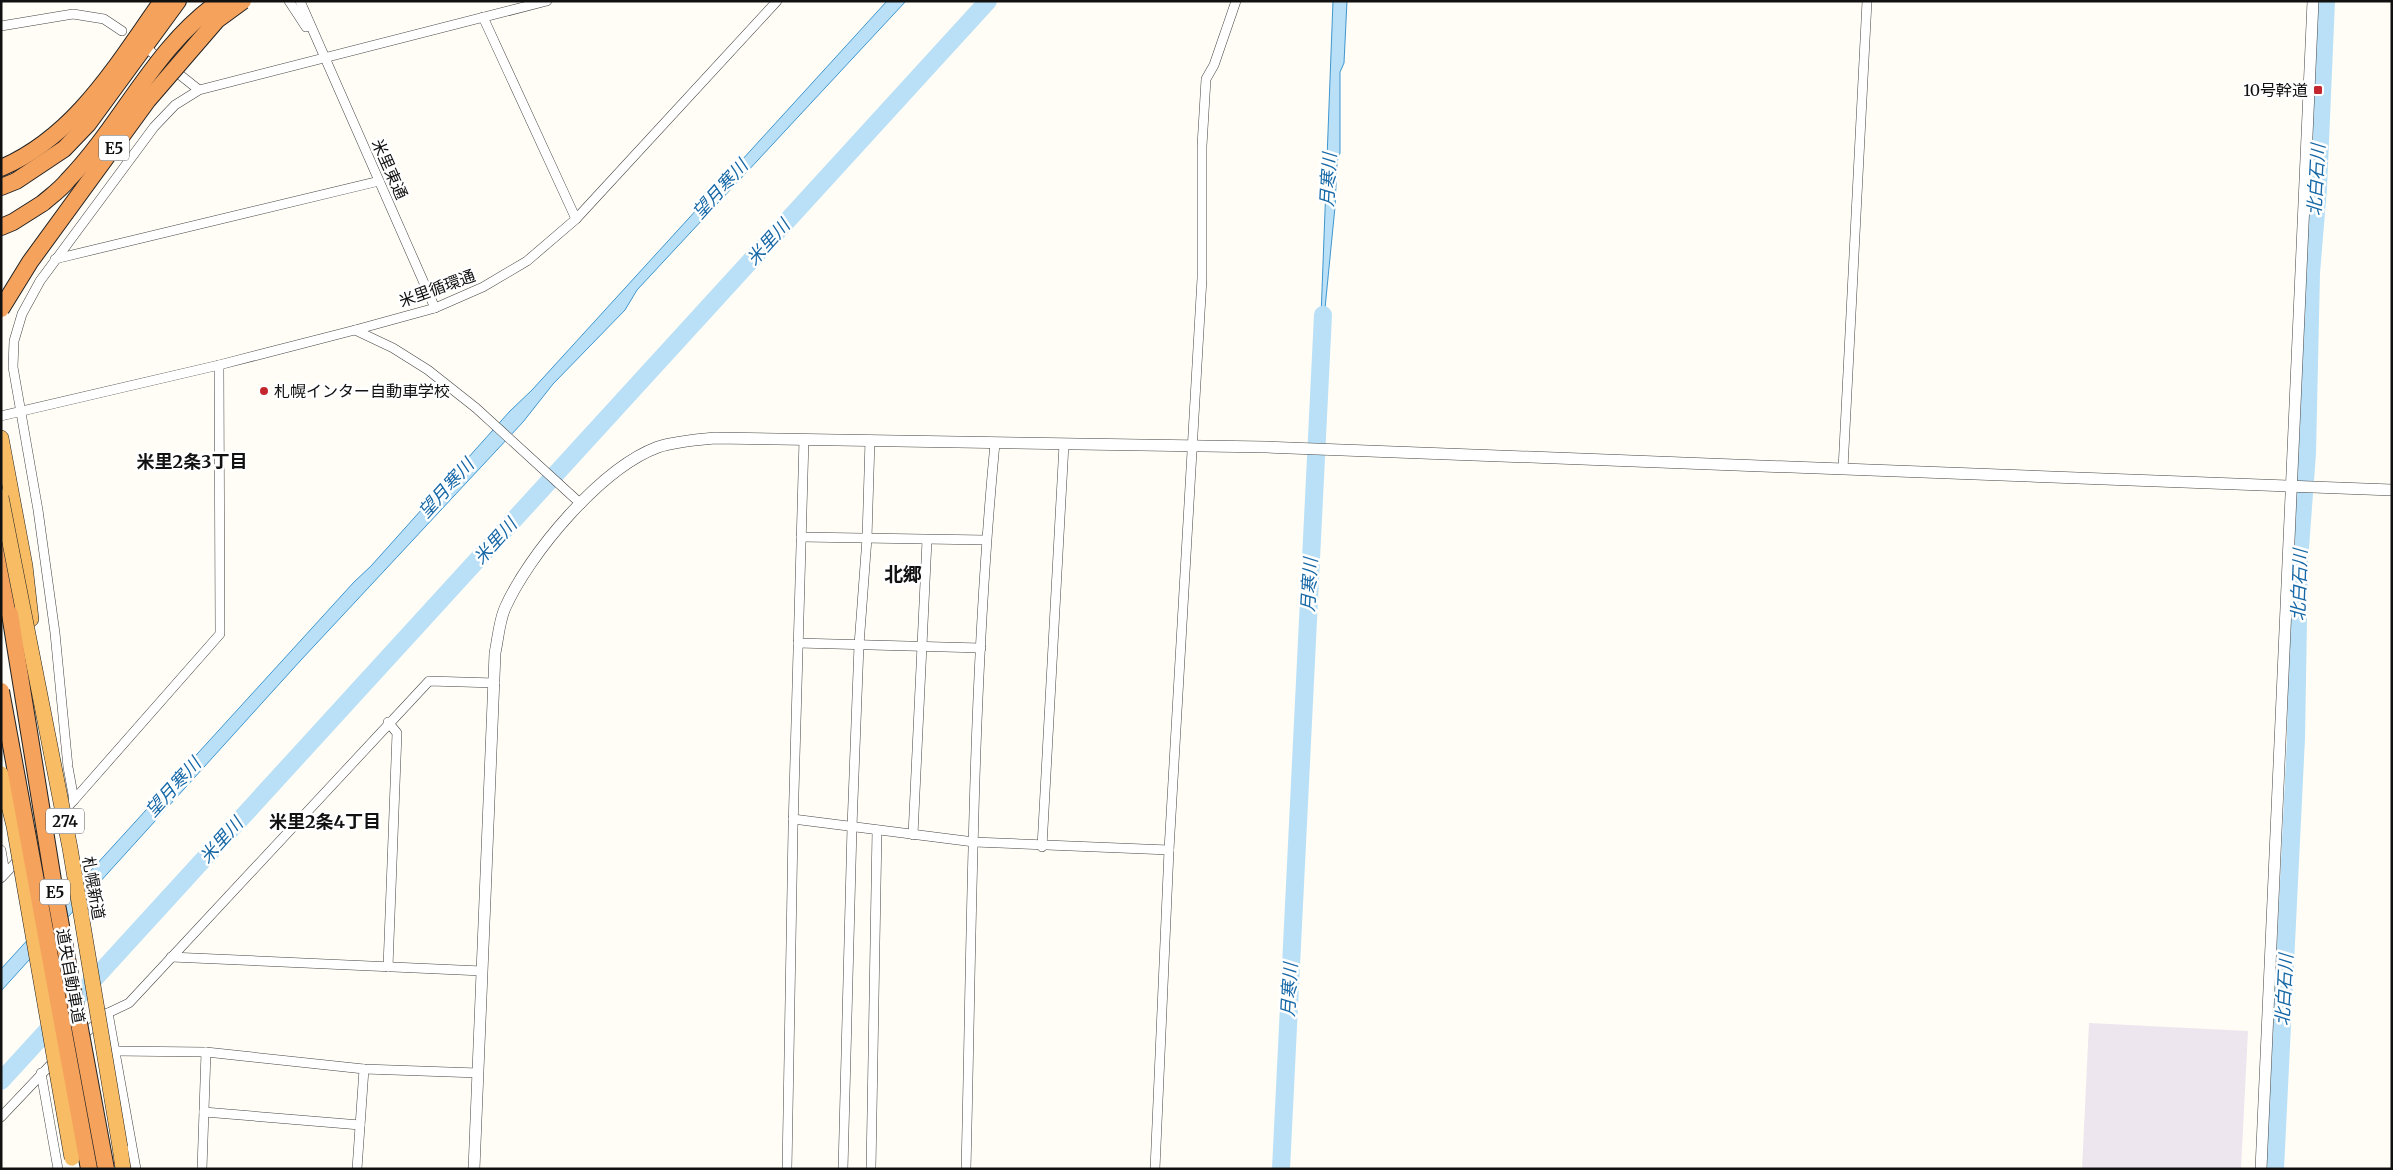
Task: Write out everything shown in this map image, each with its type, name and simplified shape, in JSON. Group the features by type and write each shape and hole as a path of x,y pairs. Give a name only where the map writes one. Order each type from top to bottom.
{"highway":[{"path":"1,168 51,139 77,116 162,1"},
{"path":"1,188 16,181 64,149 88,124 178,1"},
{"path":"1,227 13,222 42,203 68,181 101,140 169,47 187,27 220,1"},
{"name":"E5","path":"1,309 30,262 148,100 211,26 243,1"},
{"path":"1,438 25,566 38,683"},
{"name":"札幌新道","path":"1,498 70,848 123,1169"},
{"name":"E5","path":"1,524 10,614"},
{"name":"道央自動車道","path":"1,577 10,614 53,879 106,1169"},
{"name":"道央自動車道","path":"1,692 89,1169"},
{"path":"1,774 14,826 73,1163"}],"street":[{"name":"米里東通","path":"289,1 316,42"},
{"name":"米里東通","path":"300,1 316,42 435,308"},
{"path":"74,800 68,767 54,623 23,412 13,367 14,341 22,314 40,281 154,127 175,105 199,90 547,1"},
{"name":"米里循環通","path":"1,416 220,366 355,330 435,308 483,287 527,261 576,219 777,1"},
{"path":"1155,1169 1169,850 1202,278 1202,146 1206,80 1214,66 1236,1"},
{"path":"1843,469 1867,1"},
{"path":"2261,1169 2296,486 2313,1"},
{"path":"1,26 73,14 104,19 122,31"},
{"path":"483,17 576,219"},
{"path":"150,51 199,90"},
{"path":"55,259 379,181"},
{"path":"355,330 393,348 428,370 476,408 581,504"},
{"path":"3,876 74,800 220,634 220,366"},
{"path":"474,1169 495,653 504,611 521,576 581,504 617,470 657,447 678,442 714,438 1193,445 2392,490"},
{"path":"787,1169 793,819 804,440"},
{"path":"843,1169 852,827 859,645 867,538 870,440"},
{"path":"966,1169 981,648 986,540 995,443"},
{"path":"1042,847 1064,444"},
{"path":"801,537 986,540"},
{"path":"913,835 927,540"},
{"path":"798,644 981,648"},
{"path":"1,1117 41,1072 108,1013 129,1003 388,722 429,681 495,683"},
{"path":"388,722 397,733 388,967"},
{"path":"793,819 974,842 1042,847 1169,850"},
{"path":"870,1169 877,830"},
{"path":"1,850 3,876"},
{"path":"171,957 482,971"},
{"path":"108,1013 136,1169"},
{"path":"115,1051 206,1052 364,1069 478,1073"},
{"path":"202,1169 206,1052"},
{"path":"357,1169 364,1069"},
{"path":"41,1072 58,1169"},
{"path":"204,1112 360,1125"}],"shaded area":[{"path":"2089,1023 2248,1031 2241,1169 2082,1169"}],"water":[{"name":"望月寒川","path":"887,1 906,1 637,290 625,310 553,384 523,422 301,660 1,991 1,969"},
{"path":"1333,1 1347,1 1344,63 1340,72 1340,153 1337,162 1335,207 1319,369"}],"waterway":[{"name":"米里川","path":"1,1081 988,1"},
{"name":"北白石川","path":"2275,1169 2296,738 2299,561 2307,453 2311,273 2318,188 2326,1"},
{"name":"月寒川","path":"1281,1169 1323,315"}],"place":[{"name":"10号幹道","path":"2318,90"},
{"name":"札幌インター自動車学校","path":"264,391"}],"district":[{"name":"米里2条3丁目","path":"192,461"},
{"name":"北郷","path":"903,574"},
{"name":"米里2条4丁目","path":"325,821"}]}
